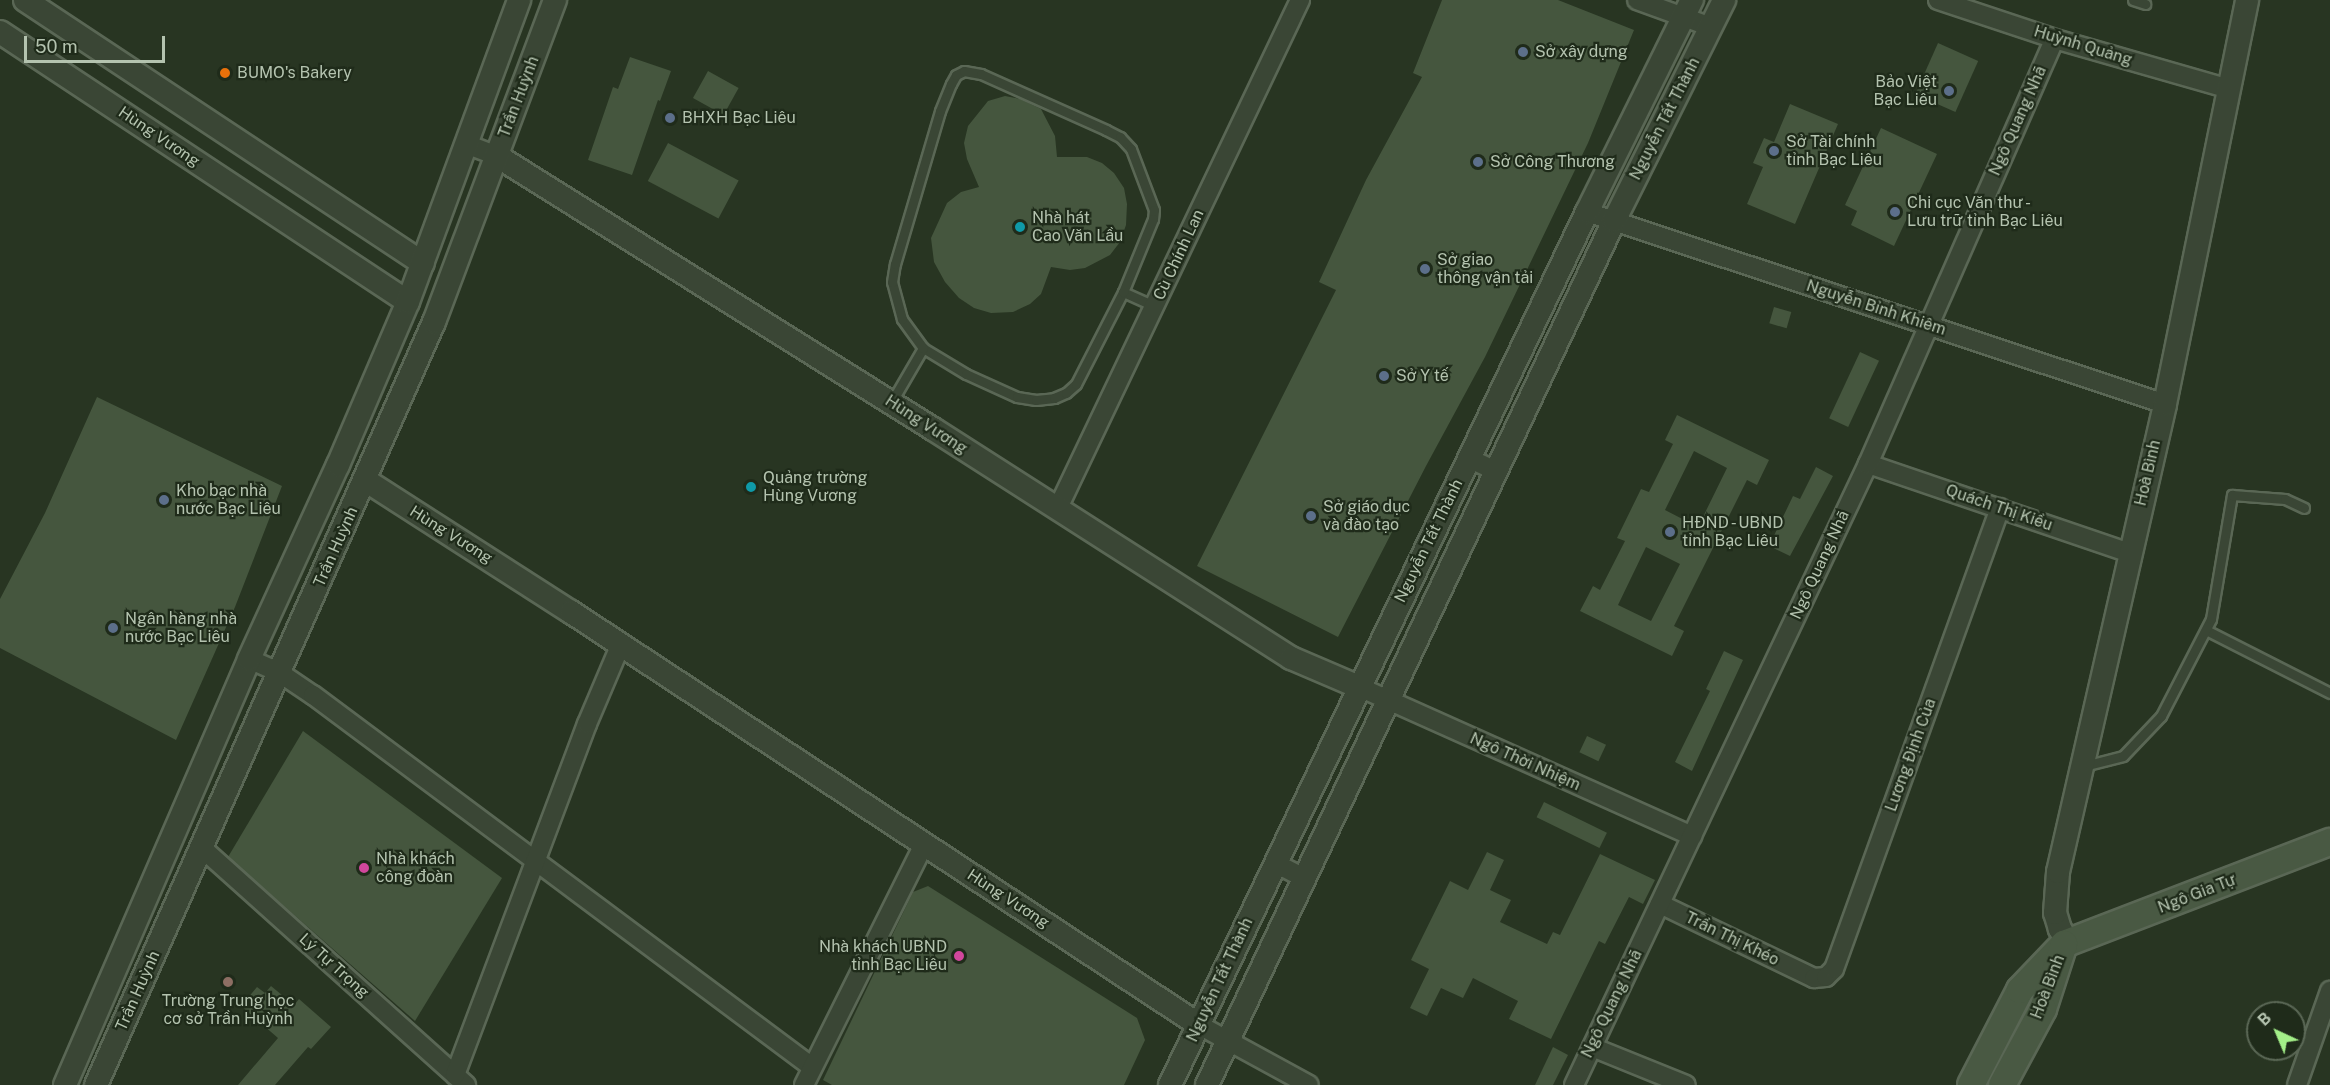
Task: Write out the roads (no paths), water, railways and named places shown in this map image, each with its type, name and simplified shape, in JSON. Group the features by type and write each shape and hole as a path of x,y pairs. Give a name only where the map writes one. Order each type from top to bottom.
{"main road":[{"name":"Ngô Gia Tự","path":"2067,943 2330,842"},
{"name":"Hoà Bình","path":"1971,1085 2020,990 2067,943"},
{"name":"Hoà Bình","path":"2002,1085 2043,1009 2067,943"}],"street":[{"path":"25,0 423,263"},
{"name":"Trần Huỳnh","path":"65,1085 249,659 338,465 408,302 519,0"},
{"name":"Trần Huỳnh","path":"96,1085 434,322 555,0"},
{"name":"Cù Chính Lan","path":"1057,510 1300,0"},
{"path":"1636,0 1688,8 1711,27"},
{"name":"Nguyễn Tất Thành","path":"1207,1085 1614,221 1724,0"},
{"name":"Huỳnh Quảng","path":"1938,0 2055,39 2229,88"},
{"name":"Hoà Bình","path":"2067,943 2055,913 2058,872 2129,553 2165,404 2247,0"},
{"name":"Nguyễn Tất Thành","path":"1170,1085 1468,458 1688,8"},
{"name":"Hùng Vương","path":"0,32 408,302"},
{"name":"Ngô Quang Nhã","path":"1574,1085 1868,464 1927,325 2055,39"},
{"path":"466,144 497,156"},
{"name":"Hùng Vương","path":"497,156 1291,658 1359,687"},
{"name":"Nguyễn Bỉnh Khiêm","path":"1587,212 2165,404"},
{"path":"1468,458 1496,471"},
{"name":"Quách Thị Kiều","path":"1868,464 2129,553"},
{"path":"338,465 365,480"},
{"name":"Hùng Vương","path":"365,480 621,644 1199,1025"},
{"name":"Lương Định Của","path":"1804,974 1815,978 1826,977 1834,969 2000,508"},
{"path":"460,1080 587,724 621,644"},
{"path":"249,659 280,673 537,860 812,1067"},
{"name":"Ngô Thời Nhiệm","path":"1359,687 1692,836"},
{"path":"804,1085 924,844"},
{"name":"Lý Tự Trọng","path":"202,848 460,1080"},
{"path":"1275,863 1303,877"},
{"name":"Trần Thị Khéo","path":"1660,904 1804,974"},
{"path":"2296,1085 2330,991"},
{"path":"1199,1025 1309,1085"},
{"path":"1592,1047 1686,1085"},
{"path":"1988,1050 2014,1061"}],"lane":[{"path":"2133,0 2145,4"},
{"path":"964,71 981,74 1120,136 1131,149 1154,210 1154,219 1123,292 1076,384 1054,398 1036,400 1017,397 966,374 923,348 902,319 892,282 920,174 940,111 956,75 964,71"},
{"path":"1123,292 1154,306"},
{"path":"891,403 923,348"},
{"path":"2081,767 2123,756 2161,716 2206,630 2218,586 2232,495 2285,499 2304,508"},
{"path":"2206,630 2330,693"}],"place":[{"name":"Sở xây dựng","path":"1523,52"},
{"name":"BUMO's Bakery","path":"225,73"},
{"name":"Bảo Việt Bạc Liêu","path":"1949,91"},
{"name":"BHXH Bạc Liêu","path":"670,118"},
{"name":"Sở Tài chính tỉnh Bạc Liêu","path":"1774,151"},
{"name":"Sở Công Thương","path":"1478,162"},
{"name":"Chi cục Văn thư - Lưu trữ tỉnh Bạc Liêu","path":"1895,212"},
{"name":"Nhà hát Cao Văn Lầu","path":"1020,227"},
{"name":"Sở giao thông vận tải","path":"1425,269"},
{"name":"Sở Y tế","path":"1384,376"},
{"name":"Quảng trường Hùng Vương","path":"751,487"},
{"name":"Kho bạc nhà nước Bạc Liêu","path":"164,500"},
{"name":"Sở giáo dục và đào tạo","path":"1311,516"},
{"name":"HĐND - UBND tỉnh Bạc Liêu","path":"1670,532"},
{"name":"Ngân hàng nhà nước Bạc Liêu","path":"113,628"},
{"name":"Nhà khách công đoàn","path":"364,868"},
{"name":"Nhà khách UBND tỉnh Bạc Liêu","path":"959,956"},
{"name":"Trường Trung học cơ sở Trần Huỳnh","path":"228,982"}]}
